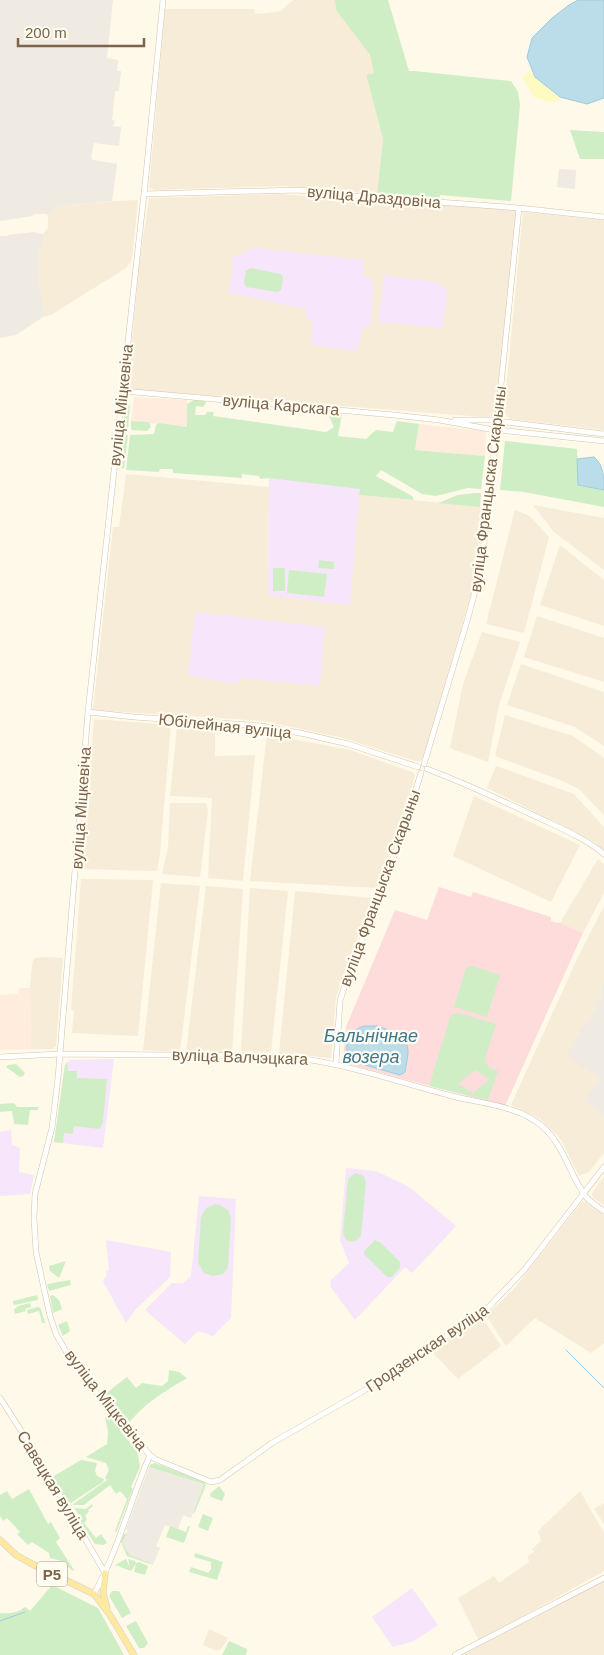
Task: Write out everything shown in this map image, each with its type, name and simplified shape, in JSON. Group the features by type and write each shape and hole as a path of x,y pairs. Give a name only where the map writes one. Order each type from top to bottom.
{"main road":[{"name":"Р5","path":"0,1540 16,1555 30,1563 92,1592"},
{"path":"105,1573 102,1593 110,1615 130,1652 134,1655"},
{"path":"92,1592 110,1615"}],"street":[{"name":"вуліца Міцкевіча","path":"92,1592 105,1573 150,1455 106,1405 67,1353 56,1334 44,1292 34,1238 35,1194 52,1128 60,1054 88,712 163,0"},
{"name":"вуліца Драздовіча","path":"144,194 298,190 604,217"},
{"name":"вуліца Францыска Скарыны","path":"426,767 481,569 519,208"},
{"name":"вуліца Карскага","path":"123,391 439,420 497,429 604,441"},
{"name":"вуліца Карскага","path":"439,420 498,421 604,434"},
{"name":"Юбілейная вуліца","path":"88,712 141,718 262,726 348,744 420,770"},
{"path":"420,770 420,764 482,791 593,845 604,854"},
{"name":"вуліца Францыска Скарыны","path":"336,1063 340,1001 346,978 399,843 420,770"},
{"name":"вуліца Валчэцкага","path":"0,1057 60,1054 274,1056 336,1063 453,1097 505,1108 534,1120 556,1142 584,1194 604,1211"},
{"name":"Гродзенская вуліца","path":"150,1455 211,1482 220,1480 272,1443 341,1405 420,1352 483,1313 516,1280 604,1167"},
{"name":"Савецкая вуліца","path":"0,1398 33,1449 105,1573"},
{"path":"455,1655 604,1578"}],"shaded area":[{"path":"0,0 113,0 107,58 118,60 117,71 121,71 119,91 115,91 112,120 115,121 112,126 121,127 119,146 94,143 91,158 117,164 112,201 57,206 48,216 47,214 34,214 32,216 0,221"},
{"path":"293,0 335,0 336,10 370,55 374,73 366,76 383,139 377,194 283,186 155,190 149,188 165,9 254,9 255,14 281,11"},
{"path":"559,169 576,170 575,189 557,187"},
{"path":"279,194 517,210 495,418 127,389 140,259 149,198"},
{"path":"138,200 132,259 126,268 51,315 43,317 38,276 40,249 43,234 48,228 48,216 57,206"},
{"path":"523,212 604,220 604,430 510,419 504,412"},
{"path":"33,232 43,234 38,276 44,314 43,317 16,335 0,338 0,236"},
{"path":"253,248 364,260 363,276 369,276 374,286 371,324 363,328 357,351 311,345 313,323 306,317 306,309 228,293 233,265 231,259"},
{"path":"384,275 437,282 447,290 443,328 378,322"},
{"path":"134,397 187,400 187,427 131,421"},
{"path":"419,424 486,431 485,456 415,450"},
{"path":"126,474 269,487 268,595 349,605 359,495 485,507 476,577 424,757 420,761 415,761 343,738 264,721 93,710 113,527 119,527"},
{"path":"269,478 360,487 350,605 268,596"},
{"path":"533,505 604,518 604,570 554,532"},
{"path":"515,510 530,516 549,537 524,633 486,624"},
{"path":"560,545 604,580 604,626 540,605"},
{"path":"195,612 325,627 320,686 240,678 238,684 188,676"},
{"path":"537,616 604,638 604,682 524,657"},
{"path":"482,632 520,642 499,705 488,762 450,748 463,684"},
{"path":"521,664 604,692 604,746 575,727 507,705"},
{"path":"505,715 573,736 604,758 604,815 579,789 495,756"},
{"path":"94,719 171,725 157,871 82,869"},
{"path":"177,727 215,729 215,756 255,755 243,881 208,878 212,798 170,796"},
{"path":"267,734 350,750 412,772 415,775 400,830 377,888 250,881"},
{"path":"496,766 574,794 604,827 604,851 595,842 487,788"},
{"path":"474,796 580,845 551,902 453,856"},
{"path":"170,803 206,803 208,811 200,877 162,874 168,847"},
{"path":"598,859 604,864 604,893 583,933 560,923"},
{"path":"81,879 153,880 138,1036 72,1033 74,1011 71,1010"},
{"path":"161,883 200,886 180,1052 143,1050"},
{"path":"206,886 243,889 232,1052 186,1052"},
{"path":"439,887 471,897 473,892 551,917 551,921 558,922 583,933 505,1106 348,1064 343,1060 346,1027 395,910 427,920"},
{"path":"250,888 288,891 271,1052 241,1051"},
{"path":"295,891 372,898 336,997 331,1058 279,1053"},
{"path":"604,906 604,982 601,987 602,993 594,1004 598,1006 578,1034 600,1078 585,1100 604,1117 604,1153 589,1172 579,1176 560,1138 539,1118 511,1105 577,959"},
{"path":"46,957 63,958 56,1046 52,1049 31,1049 30,988 33,960"},
{"path":"604,982 604,1117 585,1100 600,1078 566,1056 578,1034 597,1007 594,1004 602,993 601,987"},
{"path":"19,988 30,988 31,1049 0,1050 0,995 18,994"},
{"path":"114,1059 103,1148 54,1142 65,1065 70,1060"},
{"path":"11,1130 12,1145 20,1148 19,1172 34,1175 30,1194 0,1196 0,1132"},
{"path":"346,1168 376,1171 409,1187 456,1226 412,1273 405,1267 355,1320 330,1286 331,1280 349,1263 340,1240"},
{"path":"604,1176 604,1205 593,1198 592,1193"},
{"path":"199,1196 236,1199 231,1318 213,1336 198,1331 185,1344 145,1310 172,1283 183,1283 191,1276"},
{"path":"582,1202 586,1202 604,1215 604,1343 591,1353 535,1318 506,1346 486,1315 512,1291"},
{"path":"106,1240 171,1252 170,1277 136,1309 126,1323 103,1281 107,1275 106,1271 109,1270"},
{"path":"482,1317 501,1346 458,1379 430,1350"},
{"path":"149,1467 204,1484 191,1518 183,1515 178,1529 165,1525 156,1546 160,1548 153,1565 130,1555 122,1543"},
{"path":"580,1491 604,1533 604,1571 479,1641 458,1598 494,1576 499,1583 529,1562 528,1556 534,1552 532,1549 541,1541 538,1531"},
{"path":"604,1503 604,1524 594,1509"},
{"path":"600,1581 604,1582 604,1655 461,1655"},
{"path":"412,1588 438,1625 414,1641 393,1647 372,1617"},
{"path":"209,1629 228,1638 222,1648 217,1651 203,1645"}],"green space":[{"path":"335,0 388,0 409,71 511,81 518,92 520,105 511,201 440,195 439,200 377,194 383,139 366,75 374,73 370,55 336,10"},
{"path":"570,130 604,132 604,159 580,159"},
{"path":"250,268 281,274 283,278 281,290 277,292 246,287 244,283 246,271"},
{"path":"194,400 206,403 203,407 196,406 195,415 205,415 207,412 214,412 213,416 326,432 334,427 329,416 330,413 342,414 338,436 366,439 376,430 393,432 397,421 419,424 415,450 485,456 481,489 468,488 436,496 422,494 381,470 376,476 412,496 414,500 359,495 360,489 269,478 260,479 259,476 242,474 242,478 173,473 173,469 160,469 159,472 126,470 130,435 154,434 156,425 159,423 187,427 187,404"},
{"path":"130,404 128,429 123,425 125,407"},
{"path":"131,421 149,422 151,427 147,431 131,430"},
{"path":"128,435 124,469 119,467 123,436"},
{"path":"505,441 577,449 579,486 604,489 604,507 524,492 500,490"},
{"path":"481,493 480,507 438,503 458,495"},
{"path":"319,560 334,562 334,569 318,568"},
{"path":"273,568 285,568 285,591 273,591"},
{"path":"289,570 327,574 324,597 287,593"},
{"path":"472,966 500,975 487,1017 454,1007 466,968"},
{"path":"458,1013 496,1024 485,1059 488,1067 498,1071 488,1100 429,1086 451,1015","holes":["475,1070 490,1079 473,1093 458,1084"]},
{"path":"67,1062 68,1071 77,1071 77,1078 107,1079 103,1122 100,1129 74,1126 73,1134 64,1133 63,1143 54,1142"},
{"path":"16,1064 25,1073 23,1076 20,1077 6,1067"},
{"path":"14,1103 17,1107 38,1107 38,1110 30,1110 28,1125 14,1124 12,1111 0,1112 0,1104"},
{"path":"355,1173 364,1176 366,1183 361,1235 358,1239 352,1241 345,1239 343,1232 348,1179"},
{"path":"215,1204 228,1210 231,1219 228,1267 223,1274 213,1276 204,1273 198,1263 201,1217 206,1208"},
{"path":"375,1240 381,1243 400,1262 400,1268 392,1277 387,1277 364,1254 365,1250"},
{"path":"66,1261 59,1278 50,1271 49,1266"},
{"path":"70,1280 71,1285 49,1291 47,1284"},
{"path":"37,1295 38,1300 14,1305 13,1301"},
{"path":"53,1295 59,1300 62,1309 53,1313 50,1296"},
{"path":"30,1303 31,1307 25,1309 26,1311 15,1314 14,1310 18,1306"},
{"path":"38,1307 41,1309 45,1323 42,1323 39,1311 28,1314 27,1310"},
{"path":"67,1321 70,1331 63,1336 58,1325"},
{"path":"169,1370 179,1372 187,1378 149,1403 129,1423 105,1394 127,1377 136,1388 142,1383 162,1386 168,1381"},
{"path":"105,1417 112,1417 138,1454 140,1467 131,1487 133,1489 116,1533 115,1531 127,1499 120,1491 116,1494 110,1485 84,1505 72,1505 107,1480 105,1478 109,1470 106,1463 86,1457 107,1444 108,1432"},
{"path":"81,1460 97,1463 95,1471 97,1476 104,1479 103,1482 69,1504 54,1480 54,1476"},
{"path":"155,1463 205,1482 206,1485 195,1512 193,1513 204,1484 149,1467"},
{"path":"219,1486 225,1494 222,1501 211,1497 210,1494"},
{"path":"29,1489 48,1524 51,1522 60,1538 56,1542 73,1571 61,1561 50,1558 49,1553 32,1542 28,1545 17,1534 20,1532 7,1518 3,1521 0,1516 0,1495 7,1491 12,1499"},
{"path":"92,1504 93,1506 85,1515 87,1520 84,1523 96,1538 101,1534 107,1543 103,1545 95,1544 77,1517 79,1515 74,1508 86,1509"},
{"path":"203,1514 213,1518 208,1531 198,1527"},
{"path":"170,1526 186,1532 188,1526 190,1526 184,1543 166,1537"},
{"path":"127,1533 122,1543 130,1555 150,1564 127,1556 120,1540 122,1535"},
{"path":"195,1553 223,1562 217,1580 189,1572 191,1567 208,1573 211,1569 211,1562 194,1557"},
{"path":"126,1559 130,1568 128,1559 148,1566 145,1575 134,1572 136,1564 131,1571 115,1565"},
{"path":"52,1585 98,1608 124,1655 0,1655 0,1613 13,1613 25,1607 30,1611"},
{"path":"112,1591 119,1591 131,1613 122,1618 109,1596"},
{"path":"136,1621 148,1643 144,1648 139,1648 126,1626"},
{"path":"229,1641 247,1649 246,1655 222,1655"}],"sand":[{"path":"529,71 561,101 549,102 534,97 523,78"}],"water":[{"path":"578,0 604,0 604,98 587,104 560,97 535,77 527,57 532,38 552,18"},
{"path":"594,457 602,468 604,490 578,485 577,459"},
{"name":"Бальнічнае возера","path":"377,1026 386,1029 387,1033 391,1032 403,1040 408,1048 405,1072 400,1075 351,1061 347,1050 348,1040 358,1028"}],"waterway":[{"path":"566,1350 604,1388"},
{"path":"0,1621 25,1612"}]}
